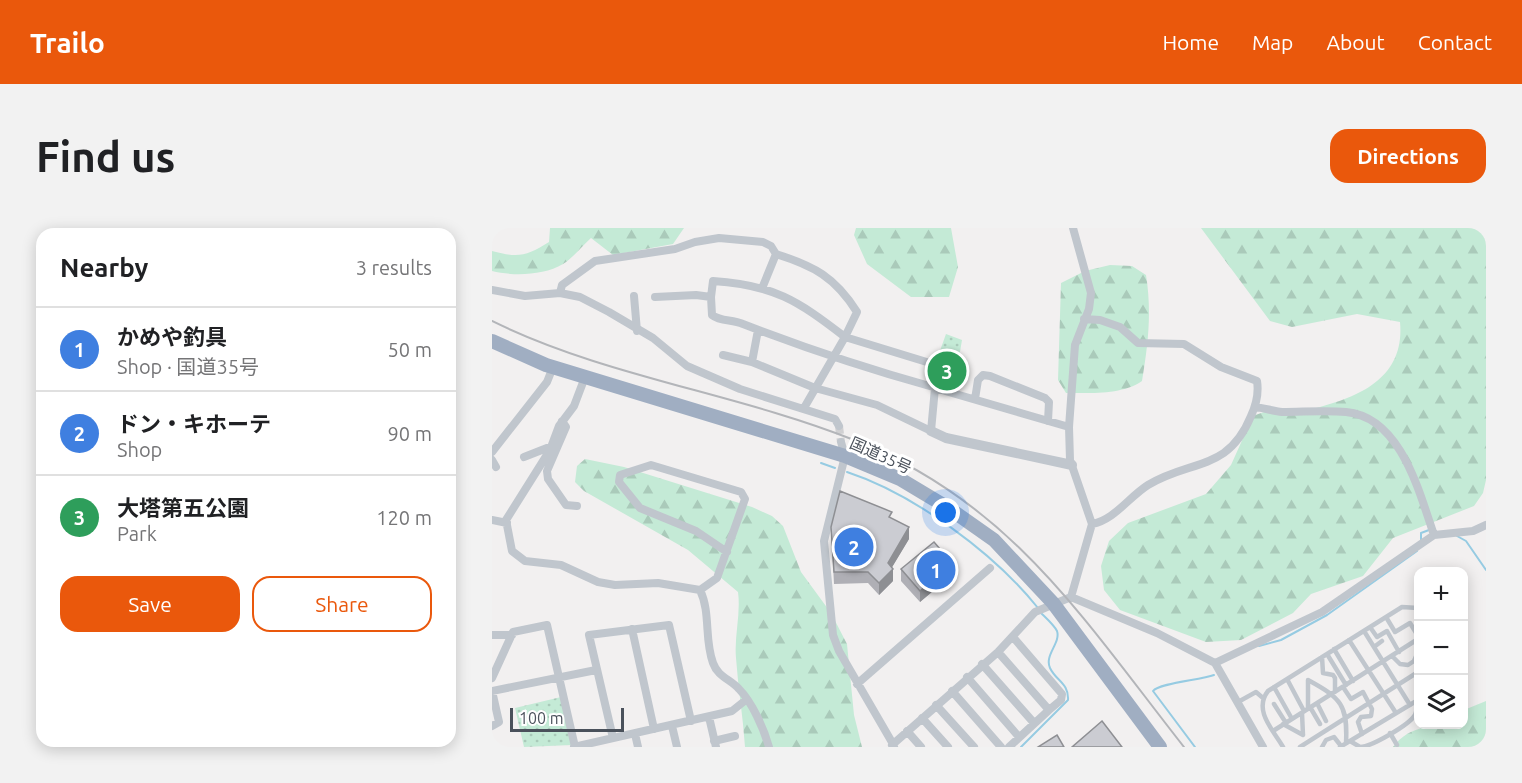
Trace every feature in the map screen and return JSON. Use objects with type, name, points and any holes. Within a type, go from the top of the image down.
[{"type":"highway","name":"国道35号","points":[[492,341],[554,367],[585,377],[843,449],[950,509],[994,540],[1160,747]]},
{"type":"street","points":[[1071,597],[1092,524],[1091,513],[1072,465],[1069,427],[1075,345],[1089,309],[1091,293],[1073,228]]},
{"type":"street","points":[[560,293],[562,285],[595,261],[675,249],[711,239],[763,242],[771,246],[776,254],[830,278],[857,312],[804,408]]},
{"type":"street","points":[[763,286],[776,254]]},
{"type":"street","points":[[931,430],[934,387],[934,368],[930,363],[845,337],[811,311],[763,286],[713,280],[712,315],[717,319],[739,322],[832,358],[934,387],[1069,427]]},
{"type":"street","points":[[492,290],[525,296],[560,293],[580,297],[653,338],[687,366],[740,388],[835,420],[839,426]]},
{"type":"street","points":[[655,297],[696,295],[711,297]]},
{"type":"street","points":[[634,296],[637,331]]},
{"type":"street","points":[[1084,319],[1100,320],[1120,327],[1138,343],[1184,344],[1221,367],[1257,381],[1259,389],[1255,406],[1238,440],[1224,456],[1158,480],[1142,489],[1103,522],[1092,524]]},
{"type":"street","points":[[752,362],[758,330]]},
{"type":"street","points":[[723,356],[752,362],[815,388],[877,405],[946,438],[1072,465]]},
{"type":"street","points":[[492,452],[547,382],[554,367]]},
{"type":"street","points":[[975,399],[978,380],[983,375],[990,376],[1045,398],[1049,402],[1048,421]]},
{"type":"street","points":[[585,377],[574,406],[562,421],[552,446],[506,520],[512,551],[525,561],[561,564],[598,582],[615,585],[658,584],[700,590],[717,578],[727,552],[745,499],[741,492],[651,465],[620,475],[619,482],[640,508],[696,531],[727,552]]},
{"type":"street","points":[[1255,406],[1279,412],[1346,412],[1375,420],[1386,430],[1400,450],[1434,535]]},
{"type":"street","points":[[562,421],[566,427],[547,471],[548,479],[566,505],[577,506]]},
{"type":"street","points":[[524,457],[552,446]]},
{"type":"street","points":[[843,449],[824,541],[833,635],[857,684],[893,745],[1013,637],[1035,612],[1071,597],[1156,633],[1215,663],[1263,747]]},
{"type":"street","points":[[492,520],[507,523]]},
{"type":"street","points":[[1215,663],[1322,612],[1434,535],[1473,531],[1486,525]]},
{"type":"street","points":[[857,684],[990,568]]},
{"type":"street","points":[[700,590],[707,604],[713,664],[720,675],[740,689],[747,699],[769,747]]},
{"type":"street","points":[[492,635],[512,635],[525,628],[548,625],[574,747],[732,711],[747,699]]},
{"type":"street","points":[[613,738],[589,635],[669,625],[691,721]]},
{"type":"street","points":[[632,629],[654,729]]},
{"type":"street","points":[[492,678],[512,635]]},
{"type":"street","points":[[1009,747],[1061,700],[1062,694],[1013,637]]},
{"type":"street","points":[[998,651],[1049,710]]},
{"type":"street","points":[[982,664],[1034,723]]},
{"type":"street","points":[[492,726],[499,722],[492,691],[596,670]]},
{"type":"street","points":[[967,677],[1019,737]]},
{"type":"street","points":[[952,691],[1001,747]]},
{"type":"street","points":[[936,705],[974,747]]},
{"type":"street","points":[[709,717],[715,744],[735,736]]},
{"type":"street","points":[[922,718],[948,747]]},
{"type":"street","points":[[672,726],[677,747]]},
{"type":"street","points":[[907,731],[921,747]]},
{"type":"street","points":[[635,734],[638,747]]},
{"type":"lane","points":[[1283,747],[1262,712],[1263,698],[1274,687],[1402,607],[1414,608]]},
{"type":"lane","points":[[1386,617],[1395,632],[1410,623],[1414,630]]},
{"type":"lane","points":[[1370,627],[1377,637],[1387,631],[1399,651]]},
{"type":"lane","points":[[1364,631],[1410,705]]},
{"type":"lane","points":[[1349,640],[1396,713]]},
{"type":"lane","points":[[1374,647],[1382,641]]},
{"type":"lane","points":[[1273,731],[1414,641]]},
{"type":"lane","points":[[1334,649],[1353,681]]},
{"type":"lane","points":[[1324,656],[1334,666],[1351,699],[1363,692],[1369,703],[1371,716],[1362,717],[1358,722],[1362,734]]},
{"type":"lane","points":[[1324,656],[1323,673],[1335,676],[1334,693],[1347,717],[1344,744]]},
{"type":"lane","points":[[1392,656],[1400,664],[1408,665],[1414,661]]},
{"type":"lane","points":[[1342,663],[1348,659]]},
{"type":"lane","points":[[1329,669],[1334,666]]},
{"type":"lane","points":[[1300,747],[1414,675]]},
{"type":"lane","points":[[1287,679],[1296,697],[1320,724]]},
{"type":"lane","points":[[1274,704],[1284,724],[1303,735],[1308,680],[1334,693]]},
{"type":"lane","points":[[1274,687],[1292,719]]},
{"type":"lane","points":[[1238,702],[1256,692],[1263,698]]},
{"type":"lane","points":[[1283,704],[1296,697]]},
{"type":"lane","points":[[1344,744],[1414,702]]},
{"type":"lane","points":[[1317,703],[1326,721]]},
{"type":"lane","points":[[1272,713],[1278,709]]},
{"type":"lane","points":[[1323,715],[1329,711]]},
{"type":"lane","points":[[1322,747],[1326,740],[1334,737],[1344,744],[1365,747],[1414,716]]},
{"type":"lane","points":[[1311,722],[1317,718]]},
{"type":"lane","points":[[1390,733],[1397,745]]},
{"type":"lane","points":[[1311,740],[1316,747]]},
{"type":"green space","points":[[550,228],[684,228],[673,244],[613,255],[591,238],[570,259],[546,271],[509,274],[492,271],[492,251],[509,255],[528,253],[549,242]]},
{"type":"green space","points":[[856,228],[951,228],[958,267],[949,297],[911,297],[867,264],[854,235]]},
{"type":"green space","points":[[1201,228],[1486,228],[1486,480],[1483,493],[1474,506],[1393,538],[1363,576],[1311,594],[1293,613],[1241,640],[1206,642],[1120,610],[1104,590],[1101,566],[1109,541],[1128,523],[1206,494],[1231,465],[1253,416],[1279,409],[1316,408],[1350,397],[1378,381],[1396,357],[1400,341],[1400,322],[1357,314],[1292,327],[1270,321]]},
{"type":"green space","points":[[1110,265],[1132,266],[1146,275],[1149,302],[1142,381],[1134,386],[1115,391],[1066,393],[1058,380],[1061,283],[1085,271]]},
{"type":"green space","points":[[946,334],[962,340],[954,387],[937,384],[937,359]]},
{"type":"green space","points":[[585,459],[624,467],[752,507],[772,516],[783,526],[801,572],[831,613],[847,644],[854,715],[862,747],[745,747],[736,658],[738,592],[688,550],[584,491],[575,482],[577,466]]},
{"type":"green space","points":[[561,697],[572,745],[524,747],[515,708]]},
{"type":"green space","points":[[1486,701],[1486,747],[1393,747],[1407,734],[1419,729],[1468,729],[1468,708]]},
{"type":"building","points":[[840,491],[892,512],[889,517],[909,527],[888,563],[893,569],[879,583],[868,572],[834,572],[831,527]]},
{"type":"building","points":[[934,542],[952,563],[920,591],[901,569]]},
{"type":"building","points":[[1102,721],[1122,747],[1072,747]]},
{"type":"building","points":[[1057,735],[1064,747],[1038,747]]},
{"type":"waterway","points":[[821,463],[835,468]]},
{"type":"waterway","points":[[847,472],[899,495],[951,528],[999,567],[1038,608]]},
{"type":"waterway","points":[[1421,540],[1421,533],[1429,530]]},
{"type":"waterway","points":[[1457,536],[1466,541],[1486,570]]},
{"type":"waterway","points":[[1259,646],[1281,640],[1327,615],[1417,551]]},
{"type":"waterway","points":[[1021,747],[1068,700],[1064,686],[1050,668],[1049,663],[1057,640],[1057,631],[1041,613]]},
{"type":"waterway","points":[[1195,747],[1153,691],[1163,686],[1214,675]]},
{"type":"tunnel","points":[[839,426],[841,442]]},
{"type":"railway","points":[[492,321],[580,357],[764,409],[854,440],[909,466],[958,496],[1001,531],[1077,610],[1184,747]]},
{"type":"place","name":"大塔第五公園","points":[[947,371]]},
{"type":"place","name":"ドン・キホーテ","points":[[854,547]]},
{"type":"place","name":"かめや釣具","points":[[936,570]]}]
